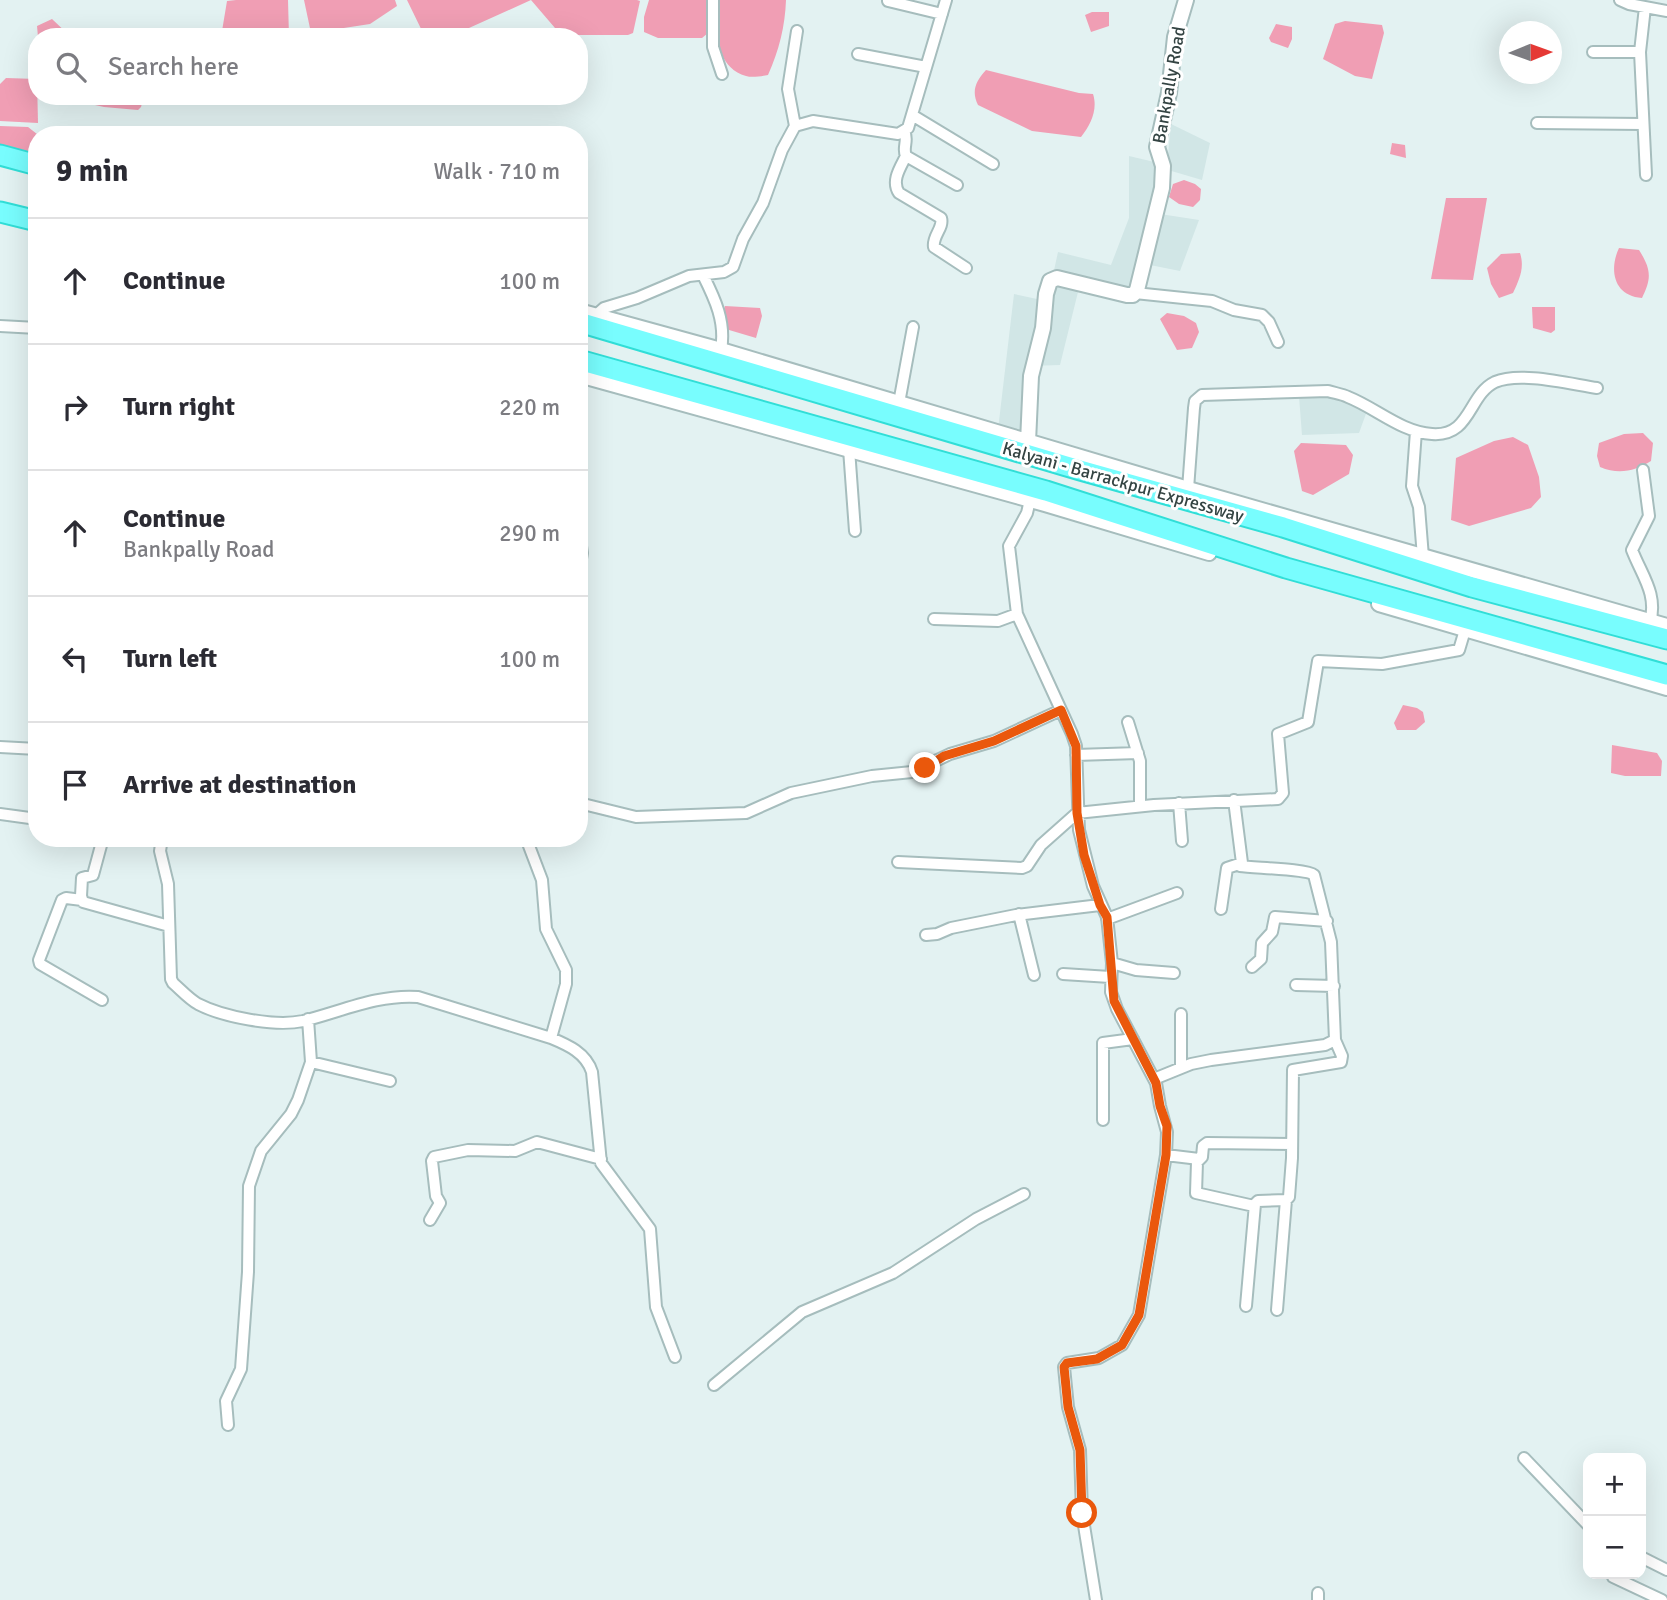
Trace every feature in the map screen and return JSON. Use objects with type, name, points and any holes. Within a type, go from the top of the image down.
[{"type":"highway","points":[[0,155],[28,163]]},
{"type":"highway","points":[[0,212],[28,219]]},
{"type":"highway","name":"Kalyani - Barrackpur Expressway","points":[[588,319],[1067,467],[1283,527],[1472,587],[1667,639]]},
{"type":"highway","name":"Kalyani - Barrackpur Expressway","points":[[588,363],[1046,491],[1286,568],[1667,675]]},
{"type":"street","points":[[713,0],[713,47],[722,74]]},
{"type":"street","points":[[795,126],[813,121],[898,134],[908,128],[946,0]]},
{"type":"street","name":"Bankpally Road","points":[[1135,293],[1162,188],[1163,166],[1157,147],[1169,93],[1175,37],[1186,0]]},
{"type":"street","points":[[1620,0],[1667,11]]},
{"type":"street","points":[[888,1],[942,14]]},
{"type":"street","points":[[1645,7],[1640,52],[1646,174]]},
{"type":"street","points":[[588,318],[604,308],[637,298],[689,276],[724,272],[733,267],[743,239],[763,203],[782,150],[795,126],[788,89],[797,31]]},
{"type":"street","points":[[1593,52],[1640,52]]},
{"type":"street","points":[[858,54],[926,67]]},
{"type":"street","points":[[912,115],[993,164]]},
{"type":"street","points":[[1537,123],[1643,124]]},
{"type":"street","points":[[904,131],[907,139],[904,152],[906,156],[895,180],[896,190],[941,218],[942,224],[933,241],[934,247],[966,268]]},
{"type":"street","points":[[906,156],[957,185]]},
{"type":"street","points":[[703,275],[720,312],[721,350]]},
{"type":"street","points":[[1028,442],[1031,376],[1043,328],[1050,281],[1058,278],[1127,295],[1135,293],[1212,302],[1234,310],[1262,315],[1269,322],[1278,342]]},
{"type":"street","points":[[588,319],[721,350],[1188,489],[1667,626]]},
{"type":"street","points":[[0,326],[28,328]]},
{"type":"street","points":[[899,403],[913,327]]},
{"type":"street","points":[[588,377],[1030,500],[1667,688]]},
{"type":"street","points":[[1188,489],[1195,401],[1202,395],[1328,391],[1348,396],[1416,431],[1432,434],[1447,433],[1455,429],[1488,387],[1508,379],[1549,380],[1597,388]]},
{"type":"street","points":[[1416,431],[1412,485],[1419,507],[1423,557]]},
{"type":"street","points":[[849,449],[856,531]]},
{"type":"street","points":[[1643,470],[1649,516],[1632,550],[1647,580],[1654,603],[1650,623]]},
{"type":"street","points":[[1030,500],[1027,513],[1009,546],[1017,614],[1072,734],[1076,755],[1077,813],[1084,855],[1107,919],[1114,1001],[1154,1079],[1167,1132],[1166,1155],[1139,1315],[1122,1345],[1099,1358],[1067,1363],[1064,1367],[1068,1407],[1080,1450],[1082,1513],[1096,1600]]},
{"type":"street","points":[[934,619],[998,621],[1017,614]]},
{"type":"street","points":[[898,862],[1025,867],[1041,845],[1077,813],[1179,803],[1278,799],[1282,796],[1278,734],[1308,722],[1318,661],[1382,664],[1459,650],[1465,629]]},
{"type":"street","points":[[588,805],[636,817],[746,813],[791,793],[925,768],[950,754],[994,741],[1061,710]]},
{"type":"street","points":[[1128,722],[1141,766],[1140,806]]},
{"type":"street","points":[[0,747],[28,749]]},
{"type":"street","points":[[1076,755],[1138,753]]},
{"type":"street","points":[[1234,800],[1242,863],[1240,866]]},
{"type":"street","points":[[1179,803],[1182,841]]},
{"type":"street","points":[[0,814],[28,818]]},
{"type":"street","points":[[82,900],[82,878],[93,875],[101,847]]},
{"type":"street","points":[[161,847],[168,884],[171,979],[194,1002],[250,1019],[288,1023],[365,1003],[418,997],[551,1038],[575,1049],[591,1067],[601,1159],[610,1176],[650,1228],[655,1302],[675,1357]]},
{"type":"street","points":[[529,847],[542,880],[546,929],[566,970],[566,984],[551,1038]]},
{"type":"street","points":[[1221,909],[1227,868],[1240,866],[1311,872],[1317,880],[1331,942],[1339,1049],[1343,1060],[1339,1063],[1293,1070],[1289,1197],[1286,1200],[1277,1310]]},
{"type":"street","points":[[1107,919],[1177,892]]},
{"type":"street","points":[[102,1000],[40,964],[39,960],[62,900],[82,900],[86,904],[169,926]]},
{"type":"street","points":[[926,935],[1019,914],[1100,905]]},
{"type":"street","points":[[1019,914],[1034,975]]},
{"type":"street","points":[[1252,967],[1261,959],[1262,943],[1272,932],[1275,917],[1327,921]]},
{"type":"street","points":[[1111,963],[1136,970],[1174,973]]},
{"type":"street","points":[[1063,974],[1111,977]]},
{"type":"street","points":[[1296,985],[1334,986]]},
{"type":"street","points":[[1181,1014],[1181,1068]]},
{"type":"street","points":[[228,1425],[226,1401],[241,1369],[248,1272],[249,1186],[261,1151],[294,1110],[311,1062],[308,1019]]},
{"type":"street","points":[[1103,1120],[1103,1043],[1133,1039]]},
{"type":"street","points":[[1154,1079],[1211,1060],[1325,1045],[1339,1049]]},
{"type":"street","points":[[311,1062],[390,1081]]},
{"type":"street","points":[[430,1220],[440,1203],[436,1196],[432,1161],[434,1157],[468,1150],[515,1151],[537,1142],[601,1159]]},
{"type":"street","points":[[1254,1206],[1196,1193],[1194,1187],[1203,1146],[1207,1143],[1292,1144]]},
{"type":"street","points":[[1166,1155],[1199,1159]]},
{"type":"street","points":[[714,1385],[802,1312],[894,1273],[976,1219],[1024,1194]]},
{"type":"street","points":[[1247,1306],[1254,1206],[1258,1201],[1286,1200]]},
{"type":"street","points":[[1524,1458],[1583,1520]]},
{"type":"street","points":[[1646,1560],[1667,1570]]},
{"type":"street","points":[[1617,1579],[1662,1600]]},
{"type":"shaded area","points":[[288,0],[289,28],[222,28],[227,1]]},
{"type":"shaded area","points":[[304,0],[395,0],[397,6],[370,24],[344,28],[310,28]]},
{"type":"shaded area","points":[[407,0],[531,0],[469,28],[421,28]]},
{"type":"shaded area","points":[[531,0],[640,1],[633,33],[628,35],[588,35],[588,28],[555,28]]},
{"type":"shaded area","points":[[649,0],[709,0],[708,33],[702,38],[658,38],[644,32],[644,17]]},
{"type":"shaded area","points":[[718,0],[786,0],[781,38],[768,75],[746,76],[727,63],[719,44]]},
{"type":"shaded area","points":[[1092,12],[1109,12],[1109,26],[1091,32],[1085,15]]},
{"type":"shaded area","points":[[52,19],[62,28],[37,28]]},
{"type":"shaded area","points":[[1345,21],[1382,25],[1384,33],[1372,79],[1355,76],[1323,59],[1335,24]]},
{"type":"shaded area","points":[[1276,24],[1292,27],[1292,39],[1288,48],[1271,42],[1269,38]]},
{"type":"shaded area","points":[[986,70],[1093,94],[1093,117],[1081,137],[1032,131],[978,105],[976,86]]},
{"type":"shaded area","points":[[6,78],[28,79],[28,105],[38,105],[38,123],[0,121],[0,84]]},
{"type":"shaded area","points":[[95,105],[142,105],[138,110]]},
{"type":"shaded area","points":[[1171,124],[1210,143],[1202,180],[1168,170],[1160,214],[1199,220],[1180,271],[1140,263],[1133,293],[1053,275],[1058,252],[1111,265],[1129,218],[1129,156],[1167,165]]},
{"type":"shaded area","points":[[0,126],[28,127],[28,161],[0,162]]},
{"type":"shaded area","points":[[1392,143],[1405,145],[1406,158],[1390,154]]},
{"type":"shaded area","points":[[1184,180],[1201,189],[1200,200],[1193,207],[1179,204],[1169,197],[1173,184]]},
{"type":"shaded area","points":[[1446,198],[1487,198],[1473,280],[1431,279]]},
{"type":"shaded area","points":[[1619,248],[1639,250],[1646,263],[1649,279],[1642,298],[1632,296],[1619,287],[1614,264]]},
{"type":"shaded area","points":[[1520,253],[1522,269],[1513,293],[1499,298],[1491,284],[1487,268],[1501,254]]},
{"type":"shaded area","points":[[1048,279],[1078,292],[1060,365],[1030,366],[1026,445],[997,438],[1014,294],[1037,299]]},
{"type":"shaded area","points":[[725,306],[760,308],[762,316],[756,338],[719,327]]},
{"type":"shaded area","points":[[1532,307],[1555,307],[1555,330],[1551,333],[1533,328]]},
{"type":"shaded area","points":[[1167,313],[1184,316],[1196,323],[1199,332],[1192,348],[1177,350],[1160,319]]},
{"type":"shaded area","points":[[1327,395],[1344,399],[1367,411],[1359,433],[1302,435],[1299,396]]},
{"type":"shaded area","points":[[1643,433],[1653,443],[1651,461],[1627,471],[1600,467],[1597,456],[1599,443],[1624,434]]},
{"type":"shaded area","points":[[1513,437],[1528,445],[1539,477],[1541,497],[1531,508],[1469,526],[1451,520],[1456,458],[1494,441]]},
{"type":"shaded area","points":[[1301,443],[1346,445],[1353,455],[1349,474],[1313,495],[1302,491],[1294,451]]},
{"type":"shaded area","points":[[1403,705],[1423,712],[1425,722],[1416,730],[1397,730],[1394,723]]},
{"type":"shaded area","points":[[1612,745],[1657,753],[1662,761],[1661,776],[1625,776],[1611,773]]},
{"type":"route","points":[[925,768],[944,756],[994,741],[1061,710],[1076,746],[1077,813],[1084,855],[1100,905],[1107,917],[1111,992],[1156,1083],[1166,1121],[1166,1155],[1139,1315],[1122,1345],[1099,1358],[1067,1363],[1064,1367],[1068,1407],[1080,1450],[1082,1513]]}]
